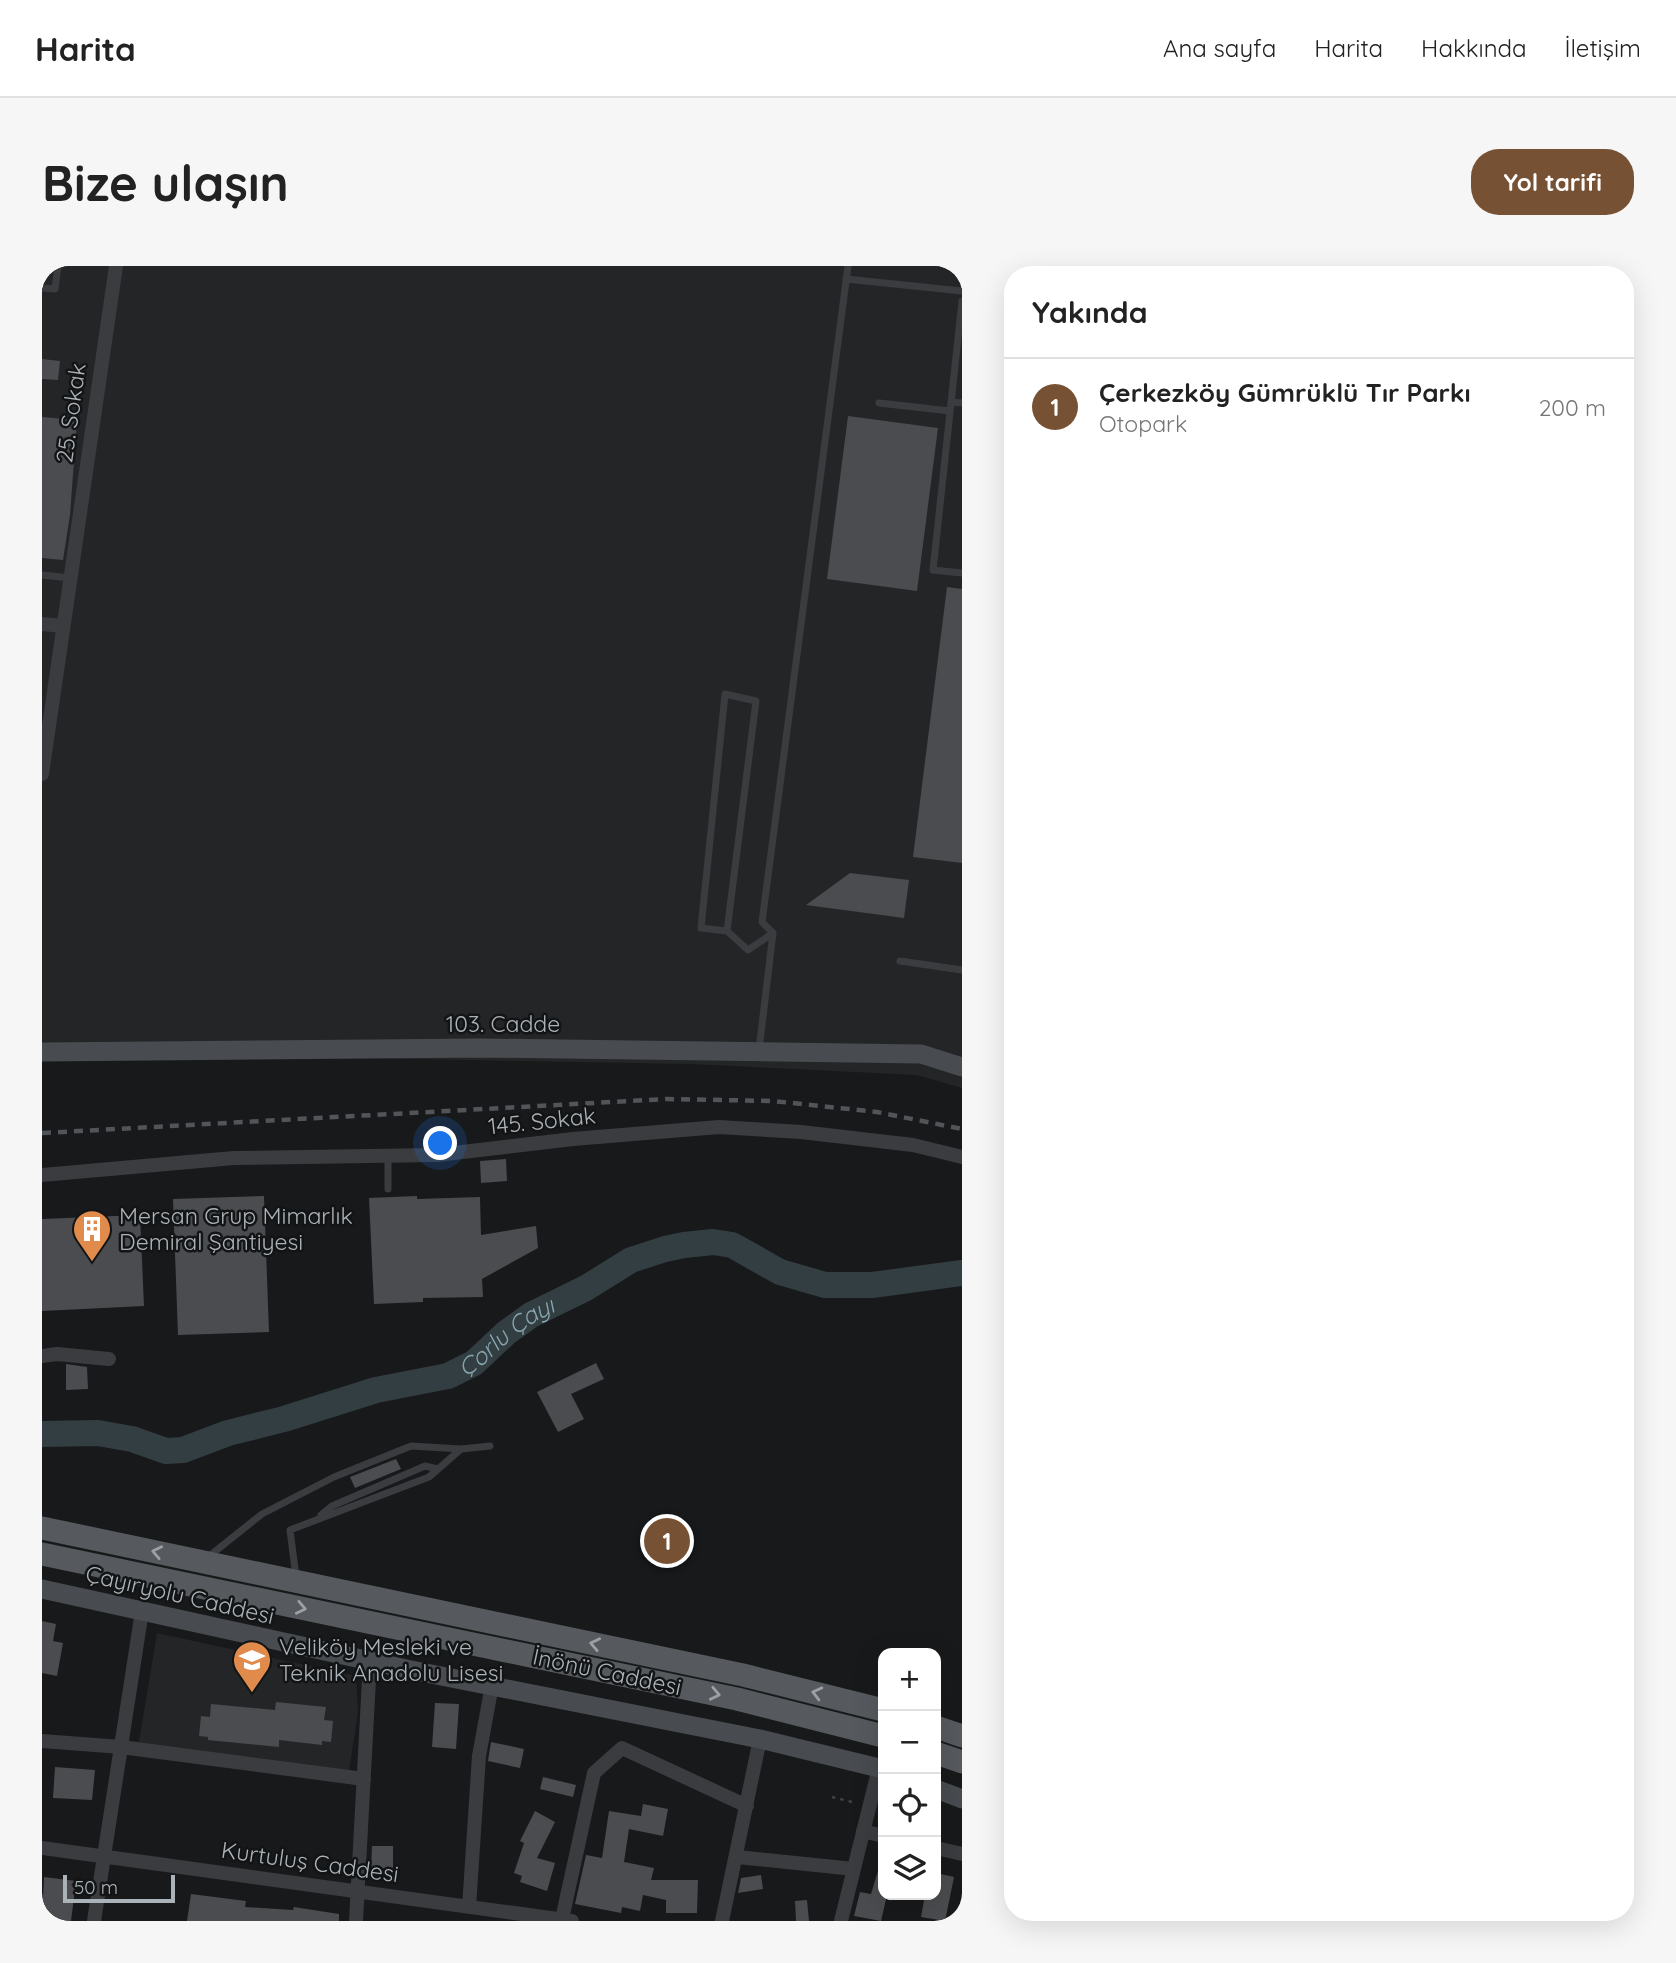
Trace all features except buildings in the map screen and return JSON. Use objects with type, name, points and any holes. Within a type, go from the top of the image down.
[{"type":"main road","points":[[42,1528],[743,1675],[878,1709]]},
{"type":"main road","name":"İnönü Caddesi","points":[[42,1553],[737,1699],[878,1735]]},
{"type":"main road","points":[[941,1729],[962,1736]]},
{"type":"main road","points":[[941,1755],[962,1762]]},
{"type":"street","name":"25. Sokak","points":[[42,774],[116,266]]},
{"type":"street","points":[[42,624],[64,626]]},
{"type":"street","name":"103. Cadde","points":[[42,1052],[481,1048],[921,1054],[962,1067]]},
{"type":"street","name":"145. Sokak","points":[[42,1175],[234,1158],[437,1155],[573,1139],[719,1127],[801,1132],[913,1145],[962,1157]]},
{"type":"street","points":[[42,1356],[57,1354],[109,1359]]},
{"type":"street","name":"Çayıryolu Caddesi","points":[[42,1589],[370,1661],[760,1739],[878,1767]]},
{"type":"street","points":[[94,1921],[142,1611]]},
{"type":"street","points":[[356,1921],[370,1661]]},
{"type":"street","points":[[469,1907],[479,1756],[492,1685]]},
{"type":"street","points":[[722,1921],[760,1739]]},
{"type":"street","points":[[42,1741],[121,1747],[364,1779]]},
{"type":"street","points":[[567,1920],[594,1773],[622,1748],[747,1805]]},
{"type":"street","points":[[841,1921],[879,1774]]},
{"type":"street","points":[[941,1791],[962,1799]]},
{"type":"street","points":[[863,1832],[878,1835]]},
{"type":"street","name":"Kurtuluş Caddesi","points":[[42,1848],[469,1907],[494,1916],[567,1920]]},
{"type":"street","points":[[941,1849],[962,1854]]},
{"type":"street","points":[[737,1857],[854,1869]]},
{"type":"lane","points":[[42,288],[55,289],[58,266]]},
{"type":"lane","points":[[773,933],[762,922],[848,266]]},
{"type":"lane","points":[[846,279],[962,291]]},
{"type":"lane","points":[[962,301],[933,570],[962,573]]},
{"type":"lane","points":[[951,402],[962,403]]},
{"type":"lane","points":[[879,403],[950,411]]},
{"type":"lane","points":[[42,575],[70,578]]},
{"type":"lane","points":[[727,931],[756,702],[725,694],[701,928],[727,931],[748,950],[773,933]]},
{"type":"lane","points":[[759,1052],[773,933]]},
{"type":"lane","points":[[900,961],[962,970]]},
{"type":"lane","points":[[388,1156],[388,1189]]},
{"type":"lane","points":[[202,1562],[262,1514],[334,1477],[411,1446],[461,1449],[490,1446]]},
{"type":"lane","points":[[296,1581],[290,1530],[429,1476],[461,1449]]},
{"type":"path","points":[[832,1797],[869,1806]]},
{"type":"shaded area","points":[[42,266],[962,266],[962,1088],[917,1075],[689,1064],[42,1052]]},
{"type":"shaded area","name":"Veliköy Mesleki ve Teknik Anadolu Lisesi","points":[[157,1633],[356,1676],[358,1713],[349,1771],[138,1747]]},
{"type":"waterway","name":"Çorlu Çayı","points":[[42,1434],[98,1433],[132,1439],[166,1451],[183,1450],[228,1433],[284,1419],[376,1390],[448,1376],[474,1363],[506,1333],[531,1315],[586,1288],[631,1260],[684,1245],[713,1242],[732,1245],[780,1272],[825,1285],[872,1285],[962,1273]]},
{"type":"railway","points":[[42,1133],[667,1099],[773,1101],[877,1112],[962,1129]]},
{"type":"place","name":"Mersan Grup Mimarlık Demiral Şantiyesi","points":[[92,1263]]},
{"type":"place","name":"Çerkezköy Gümrüklü Tır Parkı","points":[[667,1541]]},
{"type":"place","name":"Veliköy Mesleki ve Teknik Anadolu Lisesi","points":[[252,1694]]}]
